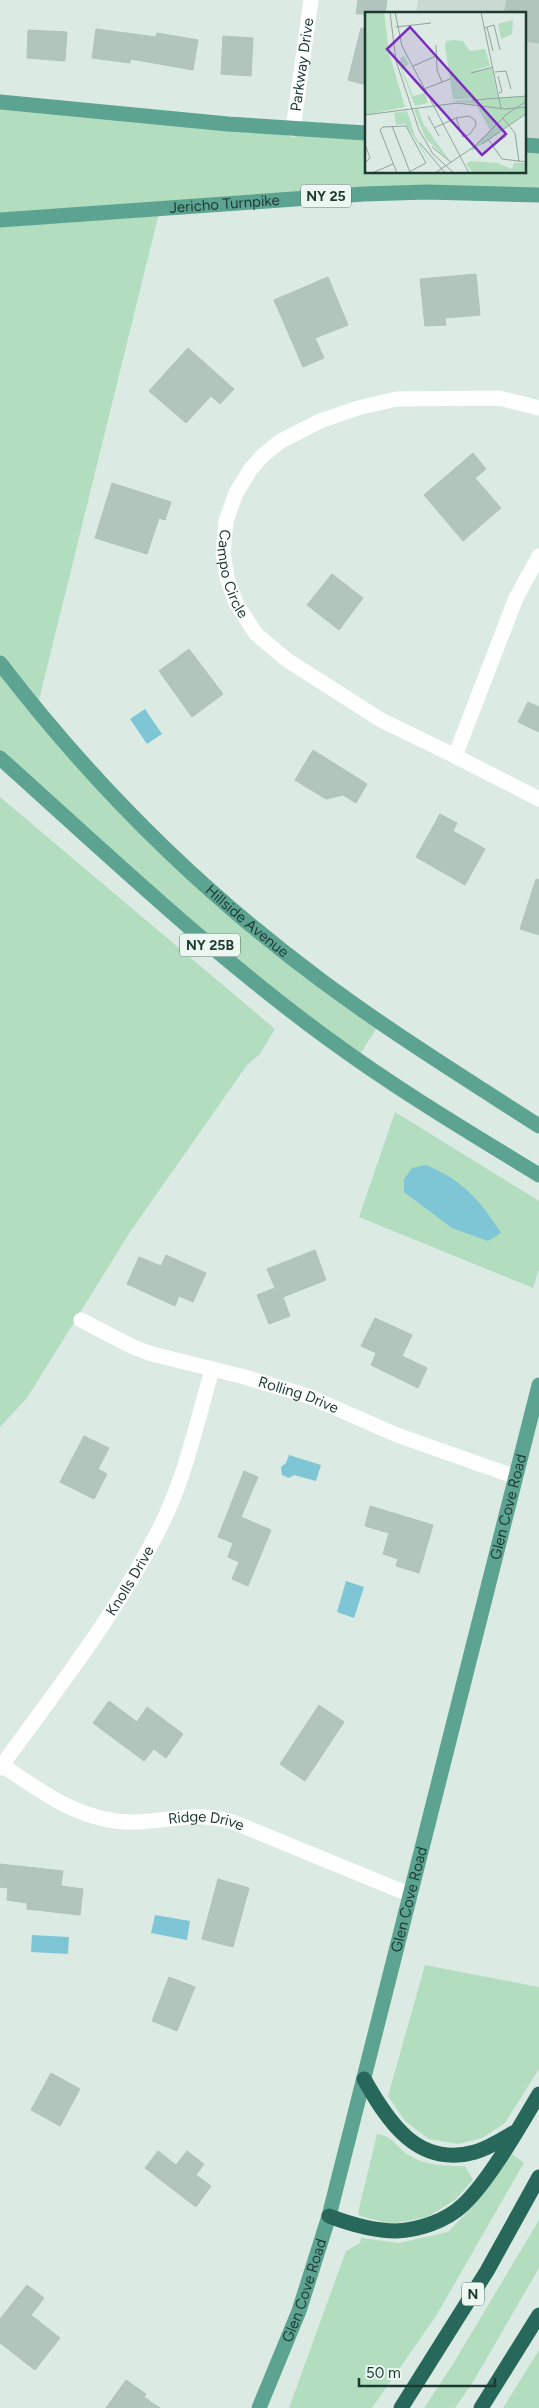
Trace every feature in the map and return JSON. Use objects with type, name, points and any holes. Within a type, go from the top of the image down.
[{"type":"highway","points":[[364,2079],[394,2127],[425,2149],[449,2155],[463,2154],[486,2148],[515,2132]]},
{"type":"highway","points":[[329,2216],[366,2227],[396,2231],[410,2229],[441,2219],[463,2205],[473,2193],[539,2094]]},
{"type":"highway","name":"N","points":[[401,2408],[487,2271],[539,2177]]},
{"type":"highway","points":[[481,2408],[539,2315]]},
{"type":"main road","points":[[0,102],[293,129],[365,133]]},
{"type":"main road","points":[[526,144],[539,146]]},
{"type":"main road","name":"Jericho Turnpike","points":[[0,220],[364,194],[427,192],[539,195]]},
{"type":"main road","name":"Hillside Avenue","points":[[0,662],[57,733],[105,788],[182,865],[210,890],[284,952],[336,992],[539,1126]]},
{"type":"main road","name":"NY 25B","points":[[0,758],[189,927],[296,1015],[384,1077],[539,1175]]},
{"type":"main road","name":"Glen Cove Road","points":[[259,2408],[299,2311],[329,2216],[539,1385]]},
{"type":"street","name":"Parkway Drive","points":[[293,129],[311,0]]},
{"type":"street","name":"Campo Circle","points":[[539,408],[499,398],[396,400],[358,408],[320,421],[281,441],[263,455],[250,470],[236,493],[226,521],[223,553],[227,578],[236,603],[256,634],[288,660],[381,720],[539,799]]},
{"type":"street","points":[[455,756],[516,598],[539,556]]},
{"type":"street","name":"Rolling Drive","points":[[81,1320],[139,1349],[308,1396],[398,1435],[516,1478]]},
{"type":"street","name":"Knolls Drive","points":[[1,1766],[102,1627],[139,1569],[167,1513],[180,1479],[212,1370]]},
{"type":"street","name":"Ridge Drive","points":[[1,1766],[53,1800],[78,1812],[102,1819],[136,1822],[212,1816],[233,1822],[411,1895]]},
{"type":"shaded area","points":[[418,0],[539,0],[539,146],[526,145],[526,12],[416,12]]},
{"type":"green space","points":[[0,102],[365,133],[365,174],[526,174],[526,145],[539,146],[539,195],[492,193],[160,209],[37,708],[182,865],[380,1023],[357,1059],[327,1038],[0,758]]},
{"type":"green space","points":[[0,797],[275,1029],[260,1054],[247,1065],[130,1232],[27,1398],[0,1427]]},
{"type":"green space","points":[[395,1112],[539,1201],[539,1269],[533,1288],[359,1217]]},
{"type":"green space","points":[[425,1965],[539,1987],[539,2069],[505,2123],[482,2138],[458,2144],[429,2139],[405,2121],[388,2096]]},
{"type":"green space","points":[[377,2134],[387,2137],[410,2156],[423,2162],[465,2166],[473,2180],[455,2200],[427,2217],[392,2224],[360,2216],[358,2213]]},
{"type":"green space","points":[[512,2154],[524,2163],[436,2316],[372,2408],[289,2408],[346,2251],[360,2243],[361,2238],[399,2243],[448,2232],[474,2205]]},
{"type":"green space","points":[[539,2220],[539,2268],[473,2382],[455,2408],[424,2408],[453,2364]]},
{"type":"green space","points":[[539,2350],[539,2408],[503,2408]]},
{"type":"water","points":[[145,709],[162,734],[147,744],[130,719]]},
{"type":"water","points":[[426,1165],[450,1177],[469,1192],[478,1201],[501,1233],[488,1241],[452,1228],[404,1192],[404,1179],[412,1168]]},
{"type":"water","points":[[289,1455],[321,1465],[316,1481],[294,1475],[289,1478],[282,1475],[281,1467],[286,1463]]},
{"type":"water","points":[[346,1581],[364,1587],[354,1618],[337,1612]]},
{"type":"water","points":[[155,1915],[190,1921],[187,1940],[151,1933]]},
{"type":"water","points":[[32,1935],[69,1937],[68,1954],[31,1952]]},
{"type":"building","points":[[358,0],[387,0],[385,12],[356,14]]},
{"type":"building","points":[[507,0],[539,0],[539,43],[526,41],[526,12],[504,12]]},
{"type":"building","points":[[361,28],[365,28],[365,85],[348,80]]},
{"type":"building","points":[[96,29],[156,37],[157,33],[198,40],[193,70],[131,59],[130,63],[92,58]]},
{"type":"building","points":[[28,30],[67,32],[65,61],[27,58]]},
{"type":"building","points":[[223,36],[253,38],[251,76],[221,74]]},
{"type":"building","points":[[476,274],[480,315],[445,318],[446,325],[425,326],[420,279]]},
{"type":"building","points":[[328,277],[348,325],[315,338],[324,358],[303,367],[274,300]]},
{"type":"building","points":[[188,348],[234,389],[220,404],[211,396],[186,423],[149,391]]},
{"type":"building","points":[[473,453],[486,469],[475,478],[501,508],[463,541],[424,495]]},
{"type":"building","points":[[112,483],[171,502],[165,520],[159,518],[147,554],[95,538]]},
{"type":"building","points":[[332,574],[363,598],[339,630],[307,605]]},
{"type":"building","points":[[189,649],[223,694],[192,717],[159,671]]},
{"type":"building","points":[[528,702],[539,707],[539,732],[518,722]]},
{"type":"building","points":[[313,750],[367,784],[356,803],[343,795],[326,799],[295,780]]},
{"type":"building","points":[[440,814],[457,823],[453,831],[485,849],[465,885],[416,857]]},
{"type":"building","points":[[536,879],[539,880],[539,935],[520,929]]},
{"type":"building","points":[[315,1250],[326,1280],[283,1297],[290,1316],[269,1324],[257,1295],[275,1288],[267,1269]]},
{"type":"building","points":[[166,1255],[206,1273],[193,1302],[179,1296],[175,1306],[127,1284],[139,1257],[161,1266]]},
{"type":"building","points":[[375,1318],[412,1335],[402,1356],[427,1368],[418,1388],[371,1365],[376,1353],[361,1346]]},
{"type":"building","points":[[84,1436],[109,1448],[98,1469],[107,1474],[94,1499],[60,1482]]},
{"type":"building","points":[[244,1471],[258,1477],[241,1517],[271,1530],[248,1586],[232,1579],[239,1562],[228,1557],[233,1543],[218,1537]]},
{"type":"building","points":[[370,1506],[433,1525],[419,1573],[396,1566],[398,1559],[383,1554],[389,1533],[365,1526]]},
{"type":"building","points":[[109,1701],[137,1722],[147,1707],[183,1734],[166,1758],[154,1749],[144,1761],[93,1723]]},
{"type":"building","points":[[319,1705],[344,1722],[305,1781],[280,1764]]},
{"type":"building","points":[[0,1864],[63,1871],[61,1886],[83,1889],[80,1915],[27,1909],[27,1903],[7,1900],[8,1888],[0,1887]]},
{"type":"building","points":[[218,1879],[249,1888],[233,1947],[202,1939]]},
{"type":"building","points":[[169,1977],[195,1987],[177,2031],[152,2021]]},
{"type":"building","points":[[51,2073],[80,2089],[60,2126],[31,2110]]},
{"type":"building","points":[[158,2151],[176,2165],[187,2151],[204,2164],[196,2175],[211,2186],[196,2207],[145,2168]]},
{"type":"building","points":[[27,2285],[44,2298],[31,2315],[60,2338],[35,2370],[0,2343],[0,2319]]},
{"type":"building","points":[[126,2380],[146,2394],[144,2397],[160,2408],[106,2408]]}]
